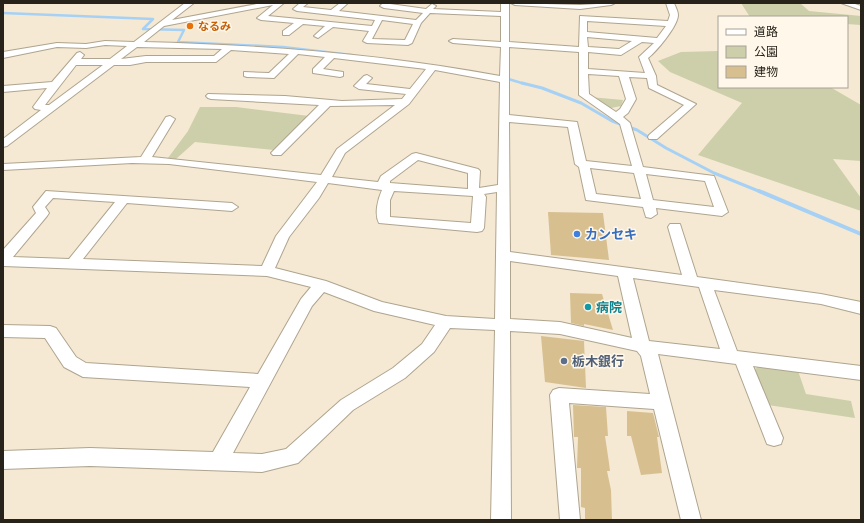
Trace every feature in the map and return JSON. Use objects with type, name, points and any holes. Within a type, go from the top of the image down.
[{"type":"street","points":[[3,144],[190,3]]},
{"type":"street","points":[[233,3],[255,7]]},
{"type":"street","points":[[161,25],[273,3]]},
{"type":"street","points":[[280,3],[261,18],[374,28]]},
{"type":"street","points":[[304,3],[297,9],[418,22]]},
{"type":"street","points":[[332,13],[344,3]]},
{"type":"street","points":[[386,3],[384,6],[428,11],[505,9],[503,188],[504,324],[500,520]]},
{"type":"street","points":[[380,18],[367,41],[408,43],[418,22],[436,3]]},
{"type":"street","points":[[515,3],[580,8],[593,4],[611,3]]},
{"type":"street","points":[[653,137],[691,104],[652,86],[651,76],[643,57],[653,50],[671,24],[674,15],[670,3]]},
{"type":"street","points":[[846,3],[861,8]]},
{"type":"street","points":[[221,5],[217,8],[236,11]]},
{"type":"street","points":[[650,209],[640,170],[624,122],[584,95],[583,18],[671,24]]},
{"type":"street","points":[[286,33],[300,22]]},
{"type":"street","points":[[318,36],[331,25]]},
{"type":"street","points":[[583,34],[659,41]]},
{"type":"street","points":[[453,42],[504,43],[621,52],[640,40]]},
{"type":"street","points":[[3,54],[57,45],[86,46],[105,43],[229,47],[296,52],[432,68],[504,80]]},
{"type":"street","points":[[51,108],[38,107],[55,84],[76,62],[86,46]]},
{"type":"street","points":[[76,62],[130,62],[146,59],[216,59],[229,47]]},
{"type":"street","points":[[247,74],[271,76],[296,52]]},
{"type":"street","points":[[332,56],[316,71],[340,74]]},
{"type":"street","points":[[267,271],[283,236],[325,180],[340,152],[406,102],[432,68]]},
{"type":"street","points":[[584,71],[651,76]]},
{"type":"street","points":[[617,116],[624,111],[631,99],[623,74]]},
{"type":"street","points":[[367,78],[359,86],[413,92]]},
{"type":"street","points":[[3,89],[55,84]]},
{"type":"street","points":[[212,96],[327,103],[406,102]]},
{"type":"street","points":[[276,153],[327,103]]},
{"type":"street","points":[[504,118],[573,124],[580,164],[710,178],[722,212],[650,209],[590,197],[584,165]]},
{"type":"street","points":[[146,160],[170,119]]},
{"type":"street","points":[[3,134],[18,133]]},
{"type":"street","points":[[416,156],[474,171],[473,188],[480,197],[477,228],[384,220],[386,186],[385,179],[416,156]]},
{"type":"street","points":[[3,167],[146,160],[169,161],[386,186],[478,193],[503,188]]},
{"type":"street","points":[[3,260],[43,213],[39,207],[50,194],[232,207]]},
{"type":"street","points":[[73,263],[124,199]]},
{"type":"street","points":[[675,227],[697,281],[736,357],[774,438]]},
{"type":"street","points":[[504,256],[822,299],[861,308]]},
{"type":"street","points":[[3,260],[267,271],[281,273],[321,285],[379,307],[446,322],[560,328],[642,346],[861,373]]},
{"type":"street","points":[[624,272],[642,346],[649,353],[691,520]]},
{"type":"street","points":[[218,462],[261,381],[306,303],[321,285]]},
{"type":"street","points":[[3,460],[90,457],[262,463],[291,457],[347,405],[399,373],[428,348],[446,322]]},
{"type":"street","points":[[3,331],[50,332],[70,362],[83,370],[261,381]]},
{"type":"street","points":[[570,520],[560,395],[662,402]]},
{"type":"green space","points":[[741,3],[800,3],[809,11],[861,16],[861,25],[848,24],[848,16],[749,16]]},
{"type":"green space","points":[[718,51],[718,88],[832,88],[861,105],[861,161],[833,159],[861,198],[861,211],[698,155],[742,103],[670,72],[658,61],[681,52]]},
{"type":"green space","points":[[590,97],[623,100],[621,106],[611,108]]},
{"type":"green space","points":[[200,107],[236,107],[309,116],[274,150],[195,142],[176,159],[168,158],[188,131]]},
{"type":"green space","points":[[762,363],[797,368],[806,394],[851,401],[855,418],[768,405],[753,371]]},
{"type":"building","name":"カンセキ","points":[[548,212],[603,213],[609,260],[551,255]]},
{"type":"building","name":"病院","points":[[570,293],[602,294],[613,330],[571,323]]},
{"type":"building","name":"栃木銀行","points":[[541,336],[584,341],[586,388],[545,382]]},
{"type":"building","points":[[573,405],[606,407],[608,436],[605,436],[610,471],[607,471],[611,490],[612,520],[585,520],[585,508],[581,507],[581,468],[577,468],[578,437],[574,437]]},
{"type":"building","points":[[627,411],[653,413],[659,437],[657,437],[662,473],[641,475],[631,436],[627,436]]},
{"type":"waterway","points":[[3,13],[153,19],[143,29],[184,30],[178,42],[283,47],[352,55]]},
{"type":"waterway","points":[[505,78],[525,84]]},
{"type":"waterway","points":[[522,83],[542,88],[581,103],[612,121],[637,130],[666,148],[714,173],[761,192]]},
{"type":"waterway","points":[[759,191],[861,234]]},
{"type":"place","name":"なるみ","points":[[190,26]]},
{"type":"place","name":"カンセキ","points":[[577,234]]},
{"type":"place","name":"病院","points":[[588,307]]},
{"type":"place","name":"栃木銀行","points":[[564,361]]}]
